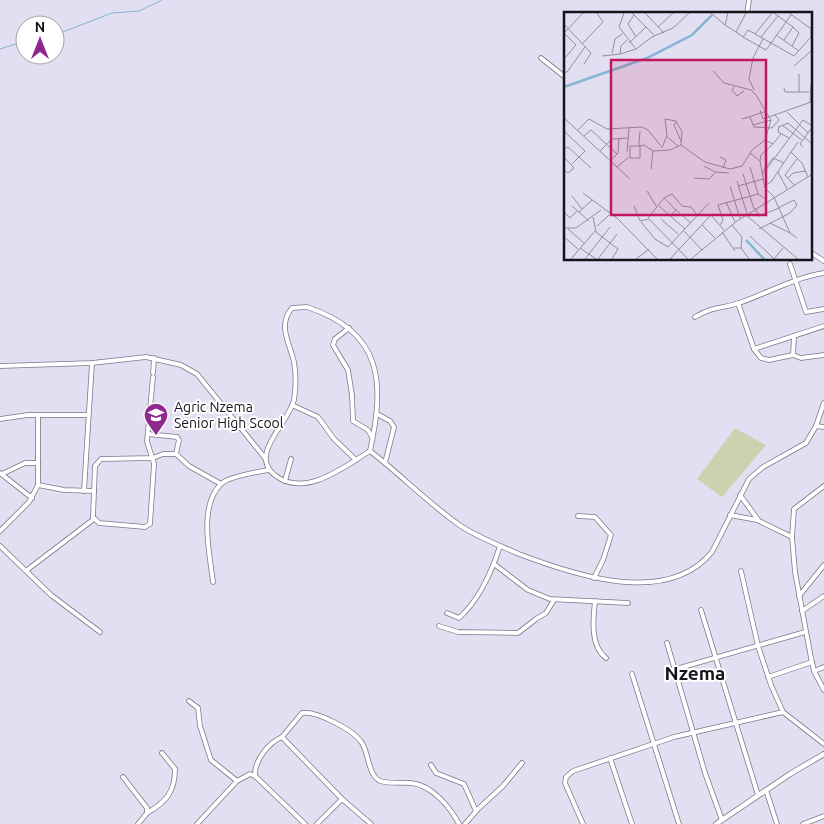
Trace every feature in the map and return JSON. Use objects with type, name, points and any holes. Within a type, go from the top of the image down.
[{"type":"street","points":[[541,58],[564,76]]},
{"type":"street","points":[[812,253],[824,261]]},
{"type":"street","points":[[790,264],[806,312],[824,309]]},
{"type":"street","points":[[695,317],[713,307],[738,304],[795,279],[824,274]]},
{"type":"street","points":[[738,304],[758,356],[764,359],[793,355],[801,358],[824,355]]},
{"type":"street","points":[[0,366],[92,363],[154,358],[181,364],[198,374],[265,458],[269,470],[285,481],[313,482],[331,475],[370,451],[377,414],[378,386],[372,359],[364,345],[349,328],[321,312],[307,307],[292,308],[288,313],[285,338],[294,361],[295,384],[292,405],[265,458]]},
{"type":"street","points":[[754,349],[824,326]]},
{"type":"street","points":[[349,328],[336,339],[333,345],[348,370],[352,395],[353,421],[368,430],[373,438]]},
{"type":"street","points":[[793,355],[794,336]]},
{"type":"street","points":[[154,358],[148,434],[149,451],[153,458],[154,488],[150,524],[145,527],[99,523],[94,519],[92,510],[98,461],[153,458],[176,454]]},
{"type":"street","points":[[84,491],[87,415],[92,363]]},
{"type":"street","points":[[370,451],[459,525],[500,546],[566,571],[594,578],[632,583],[673,576],[697,567],[712,552],[740,495],[754,474],[801,447],[810,438],[824,403]]},
{"type":"street","points":[[292,405],[318,417],[334,439],[356,460]]},
{"type":"street","points":[[377,414],[394,424],[385,463]]},
{"type":"street","points":[[0,419],[87,415]]},
{"type":"street","points":[[0,530],[32,498],[38,485],[38,416]]},
{"type":"street","points":[[816,426],[824,427]]},
{"type":"street","points":[[148,434],[177,437],[179,440],[176,454]]},
{"type":"street","points":[[176,454],[189,466],[221,484],[269,470]]},
{"type":"street","points":[[285,481],[291,459]]},
{"type":"street","points":[[32,498],[1,473],[25,463],[38,463]]},
{"type":"street","points":[[213,582],[207,514],[221,484]]},
{"type":"street","points":[[38,485],[94,491]]},
{"type":"street","points":[[824,486],[794,509],[792,537],[802,611],[812,662],[814,671],[824,690]]},
{"type":"street","points":[[740,495],[759,521]]},
{"type":"street","points":[[730,515],[759,521],[792,537]]},
{"type":"street","points":[[578,516],[595,517],[611,535],[603,560],[594,578]]},
{"type":"street","points":[[27,570],[94,519]]},
{"type":"street","points":[[0,546],[51,595],[100,632]]},
{"type":"street","points":[[448,613],[459,618],[464,613],[494,564],[500,546]]},
{"type":"street","points":[[494,564],[528,590],[554,600],[628,603]]},
{"type":"street","points":[[800,596],[824,565]]},
{"type":"street","points":[[741,571],[758,646],[782,712],[824,744]]},
{"type":"street","points":[[802,611],[824,596]]},
{"type":"street","points":[[439,626],[458,632],[518,633],[549,611],[554,600]]},
{"type":"street","points":[[595,601],[592,622],[594,634],[600,653],[606,658]]},
{"type":"street","points":[[701,610],[758,795]]},
{"type":"street","points":[[676,669],[806,632]]},
{"type":"street","points":[[667,643],[695,732],[705,773],[722,820]]},
{"type":"street","points":[[768,677],[812,662]]},
{"type":"street","points":[[814,671],[824,667]]},
{"type":"street","points":[[632,674],[679,824]]},
{"type":"street","points":[[189,701],[198,708],[200,726],[211,760],[237,781]]},
{"type":"street","points":[[583,824],[567,790],[566,776],[572,771],[653,743],[782,712]]},
{"type":"street","points":[[254,776],[254,769],[259,758],[282,737],[302,713],[323,716],[359,738],[367,753],[375,776],[381,781],[423,785],[443,802],[459,824]]},
{"type":"street","points":[[282,737],[342,799],[371,824]]},
{"type":"street","points":[[138,824],[147,813],[160,805],[172,791],[175,769],[162,753]]},
{"type":"street","points":[[716,824],[824,754]]},
{"type":"street","points":[[610,758],[632,824]]},
{"type":"street","points":[[465,824],[497,792],[522,763]]},
{"type":"street","points":[[431,765],[436,773],[464,784],[476,811]]},
{"type":"street","points":[[197,824],[237,781],[245,776],[254,776],[305,824]]},
{"type":"street","points":[[123,777],[145,804],[147,813]]},
{"type":"street","points":[[766,790],[778,824]]},
{"type":"street","points":[[317,824],[342,799]]},
{"type":"street","points":[[803,824],[824,816]]},
{"type":"green space","points":[[735,428],[766,445],[722,497],[697,479]]},
{"type":"waterway","points":[[65,31],[112,13],[139,11],[162,0]]},
{"type":"waterway","points":[[0,49],[15,44]]},
{"type":"place","name":"Agric Nzema Senior High Scool","points":[[156,436]]},
{"type":"district","name":"Nzema","points":[[695,673]]}]
